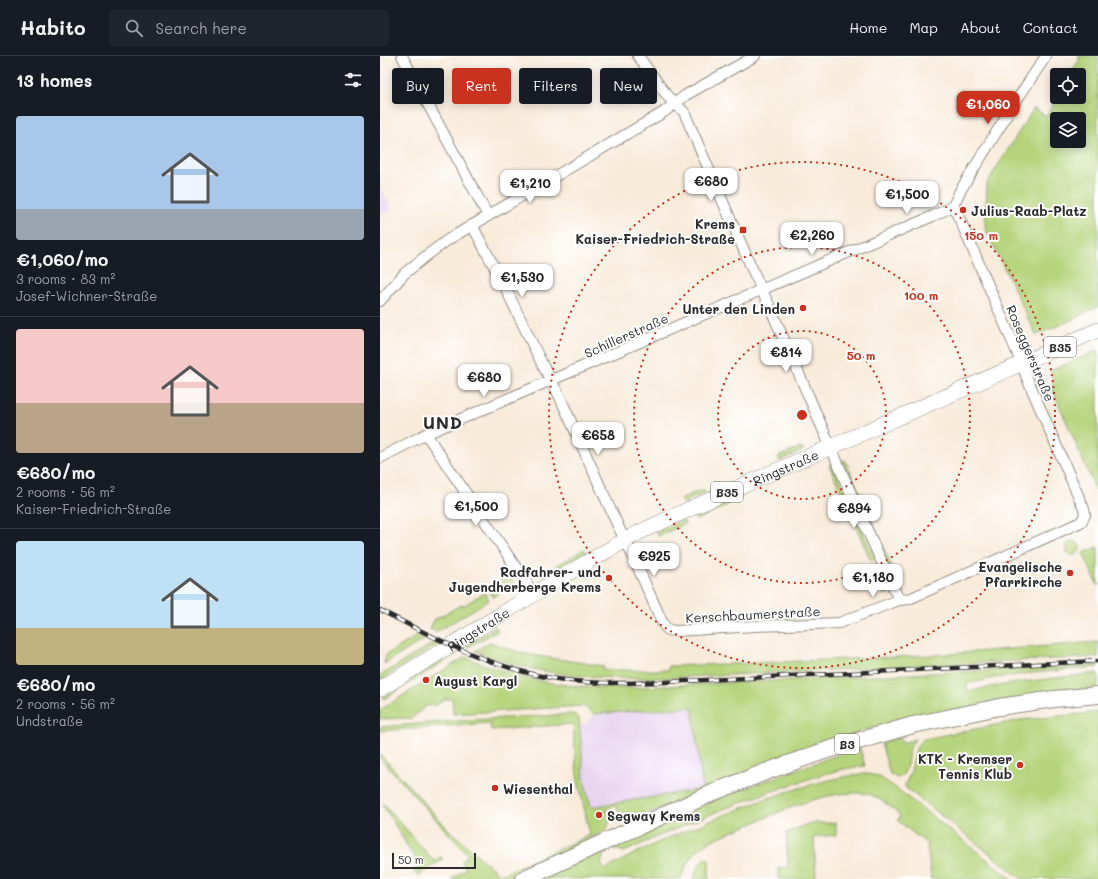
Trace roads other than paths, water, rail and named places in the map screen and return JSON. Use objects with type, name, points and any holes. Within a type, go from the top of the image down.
[{"type":"highway","name":"B3","points":[[523,879],[719,790],[768,770],[824,751],[913,726],[999,708],[1098,695]]},
{"type":"main road","name":"Ringstraße","points":[[380,689],[568,573],[640,532],[1098,330]]},
{"type":"street","points":[[402,56],[488,216]]},
{"type":"street","points":[[638,56],[668,97],[684,112],[854,503],[899,600]]},
{"type":"street","points":[[380,301],[405,273],[426,256],[472,225],[664,112],[686,95],[755,56]]},
{"type":"street","points":[[953,206],[960,191],[1012,107],[1046,56]]},
{"type":"street","name":"Schillerstraße","points":[[380,458],[426,434],[762,290],[953,206]]},
{"type":"street","name":"Roseggerstraße","points":[[953,206],[1084,509]]},
{"type":"street","points":[[472,225],[505,287],[542,366],[559,396],[625,540]]},
{"type":"street","points":[[426,434],[534,594]]},
{"type":"street","name":"Kerschbaumerstraße","points":[[625,540],[663,624],[668,630],[676,631],[839,623],[899,600],[908,599],[1081,522],[1085,515],[1084,509]]},
{"type":"railway","points":[[380,610],[461,650],[503,666],[546,677],[575,681],[620,683],[665,682],[1098,661]]},
{"type":"place","name":"Julius-Raab-Platz","points":[[963,210]]},
{"type":"place","name":"Krems Kaiser-Friedrich-Straße","points":[[743,230]]},
{"type":"place","name":"Unter den Linden","points":[[803,308]]},
{"type":"place","name":"Evangelische Pfarrkirche","points":[[1070,573]]},
{"type":"place","name":"Radfahrer- und Jugendherberge Krems","points":[[609,578]]},
{"type":"place","name":"August Kargl","points":[[426,680]]},
{"type":"place","name":"KTK - Kremser Tennis Klub","points":[[1020,765]]},
{"type":"place","name":"Wiesenthal","points":[[495,788]]},
{"type":"place","name":"Segway Krems","points":[[599,815]]},
{"type":"district","name":"UND","points":[[443,422]]}]
